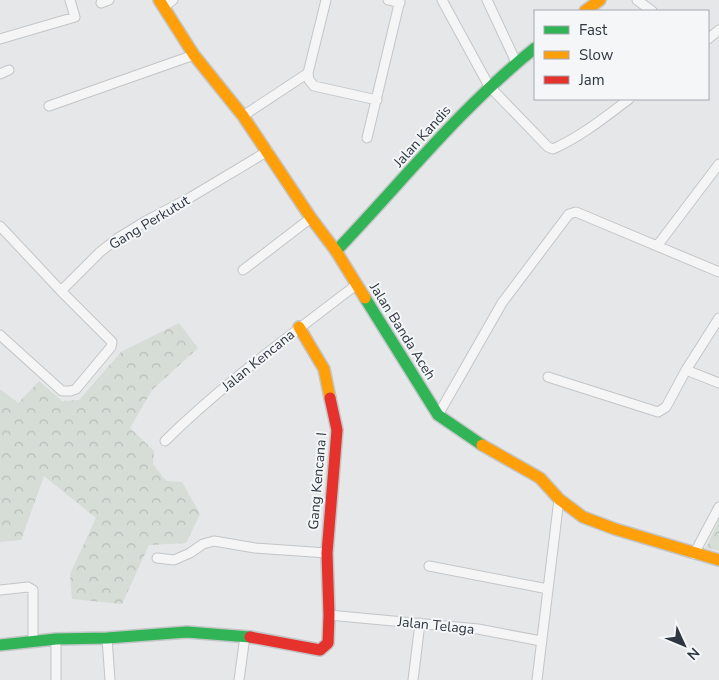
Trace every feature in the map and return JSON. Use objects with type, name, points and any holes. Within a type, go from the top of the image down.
[{"type":"street","points":[[0,39],[75,17],[70,0]]},
{"type":"street","points":[[326,0],[308,73],[309,80],[314,86],[377,100]]},
{"type":"street","points":[[367,138],[400,2],[388,0]]},
{"type":"street","points":[[442,0],[489,86],[548,147],[554,148],[588,130],[628,100]]},
{"type":"street","points":[[487,0],[516,62]]},
{"type":"street","points":[[586,10],[600,0]]},
{"type":"street","points":[[637,0],[651,10]]},
{"type":"street","name":"Jalan Banda Aceh","points":[[165,2],[194,55],[243,116],[311,218],[336,251],[438,415],[473,440],[540,478],[559,499],[583,517],[694,554],[719,560]]},
{"type":"street","points":[[709,38],[719,30]]},
{"type":"street","name":"Jalan Kandis","points":[[336,251],[368,219],[477,97],[516,62],[534,49]]},
{"type":"street","points":[[49,106],[194,55]]},
{"type":"street","points":[[243,116],[308,73]]},
{"type":"street","name":"Gang Perkutut","points":[[61,292],[100,252],[118,238],[192,197],[268,151]]},
{"type":"street","points":[[657,246],[719,164]]},
{"type":"street","points":[[438,415],[502,303],[569,214],[576,212],[719,272]]},
{"type":"street","points":[[243,270],[311,218]]},
{"type":"street","points":[[0,226],[61,292],[112,342],[111,347],[76,389],[62,391],[0,335]]},
{"type":"street","name":"Jalan Kencana","points":[[165,441],[218,392],[299,327],[356,285]]},
{"type":"street","points":[[548,377],[658,412],[666,407],[686,370],[719,318]]},
{"type":"street","name":"Gang Kencana I","points":[[245,636],[320,650],[328,643],[329,615],[326,552],[337,430],[324,369],[299,327]]},
{"type":"street","points":[[686,370],[719,383]]},
{"type":"street","points":[[537,680],[559,499]]},
{"type":"street","points":[[694,554],[719,507]]},
{"type":"street","points":[[157,558],[174,560],[190,553],[203,544],[214,541],[255,548],[326,552]]},
{"type":"street","points":[[429,566],[548,589]]},
{"type":"street","points":[[0,590],[28,587],[33,590],[33,642]]},
{"type":"street","name":"Jalan Telaga","points":[[329,615],[478,629],[542,641]]},
{"type":"street","points":[[413,680],[420,623]]},
{"type":"street","points":[[0,645],[56,639],[107,638],[187,632],[245,636],[239,680]]},
{"type":"street","points":[[107,638],[110,680]]},
{"type":"street","points":[[56,639],[56,680]]},
{"type":"green space","points":[[179,323],[198,348],[152,390],[130,428],[154,451],[153,464],[166,481],[182,482],[200,514],[186,543],[149,545],[122,604],[72,599],[70,574],[96,518],[44,476],[21,540],[0,542],[0,389],[18,403],[39,381],[62,401],[79,400],[121,352]]},
{"type":"green space","points":[[719,520],[719,551],[706,548]]},
{"type":"traffic: fast","points":[[336,251],[456,120],[534,49]]},
{"type":"traffic: fast","points":[[365,298],[438,415],[482,445]]},
{"type":"traffic: fast","points":[[0,645],[56,639],[107,638],[187,632],[250,637]]},
{"type":"traffic: slow","points":[[159,0],[194,55],[243,116],[311,218],[336,251],[365,298]]},
{"type":"traffic: slow","points":[[586,10],[600,0]]},
{"type":"traffic: slow","points":[[299,327],[324,369],[330,398]]},
{"type":"traffic: slow","points":[[482,445],[540,478],[559,499],[583,517],[615,529],[719,560]]},
{"type":"traffic: jam","points":[[250,637],[320,650],[328,643],[327,553],[337,430],[330,398]]}]
